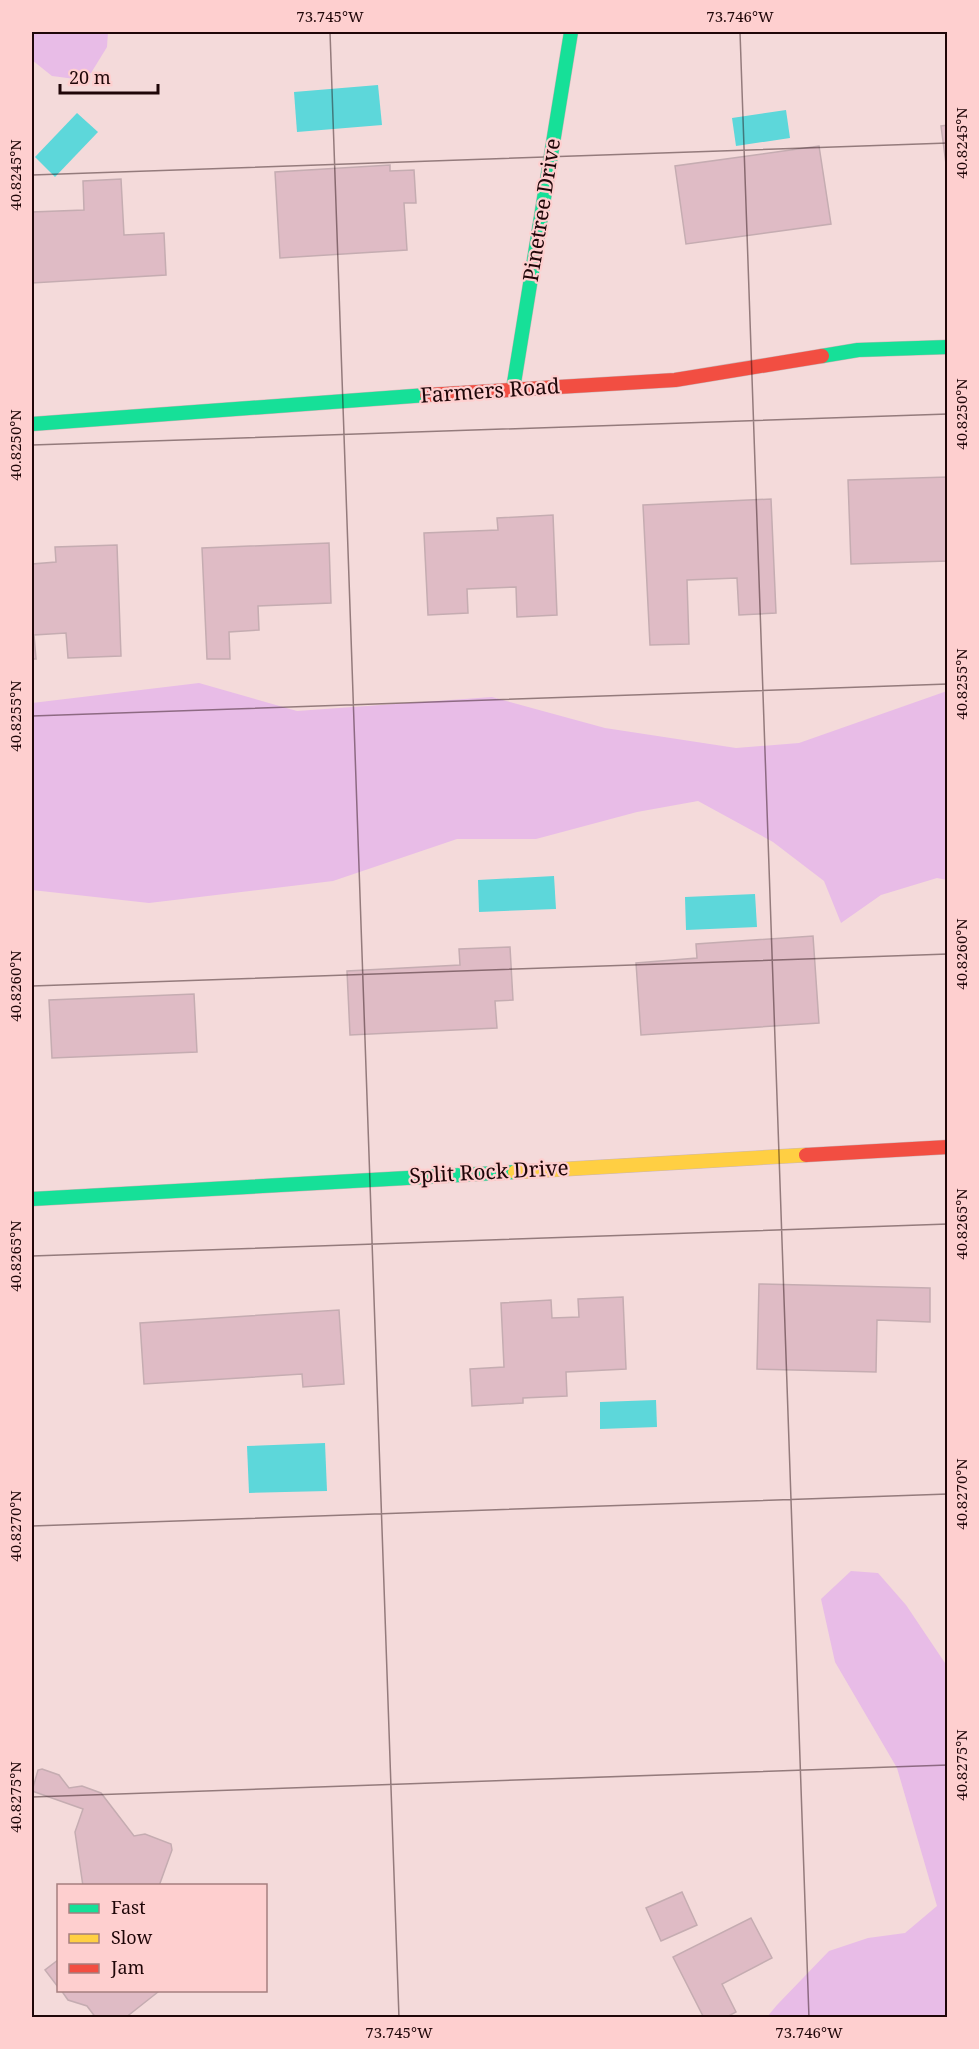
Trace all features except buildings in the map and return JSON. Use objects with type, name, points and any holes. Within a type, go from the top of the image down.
[{"type":"street","name":"Pinetree Drive","points":[[513,389],[571,32]]},
{"type":"street","name":"Farmers Road","points":[[32,424],[513,389],[675,380],[858,350],[948,348]]},
{"type":"street","name":"Split Rock Drive","points":[[32,1199],[948,1147]]},
{"type":"shaded area","points":[[32,32],[108,32],[107,47],[91,73],[75,79],[52,76],[32,60]]},
{"type":"shaded area","points":[[199,683],[297,711],[492,697],[605,728],[736,748],[799,743],[947,691],[947,880],[937,878],[881,895],[841,923],[824,881],[773,842],[698,801],[637,812],[536,839],[457,839],[333,881],[149,903],[32,890],[32,703]]},
{"type":"shaded area","points":[[851,1571],[878,1573],[906,1605],[947,1666],[947,2017],[767,2017],[829,1951],[868,1938],[905,1933],[937,1906],[897,1768],[835,1662],[821,1599]]},
{"type":"water","points":[[378,85],[382,125],[297,132],[294,92]]},
{"type":"water","points":[[786,110],[790,138],[736,146],[732,118]]},
{"type":"water","points":[[77,113],[98,132],[55,177],[35,157]]},
{"type":"water","points":[[554,876],[556,909],[479,912],[478,880]]},
{"type":"water","points":[[755,894],[757,927],[686,930],[685,897]]},
{"type":"water","points":[[656,1400],[657,1427],[600,1429],[600,1402]]},
{"type":"water","points":[[325,1443],[327,1491],[249,1493],[247,1446]]},
{"type":"traffic: fast","points":[[513,389],[571,32]]},
{"type":"traffic: fast","points":[[822,356],[858,350],[948,347]]},
{"type":"traffic: fast","points":[[32,424],[427,395]]},
{"type":"traffic: fast","points":[[32,1199],[515,1172]]},
{"type":"traffic: slow","points":[[515,1172],[806,1155]]},
{"type":"traffic: jam","points":[[427,395],[675,380],[822,356]]},
{"type":"traffic: jam","points":[[806,1155],[948,1147]]}]
